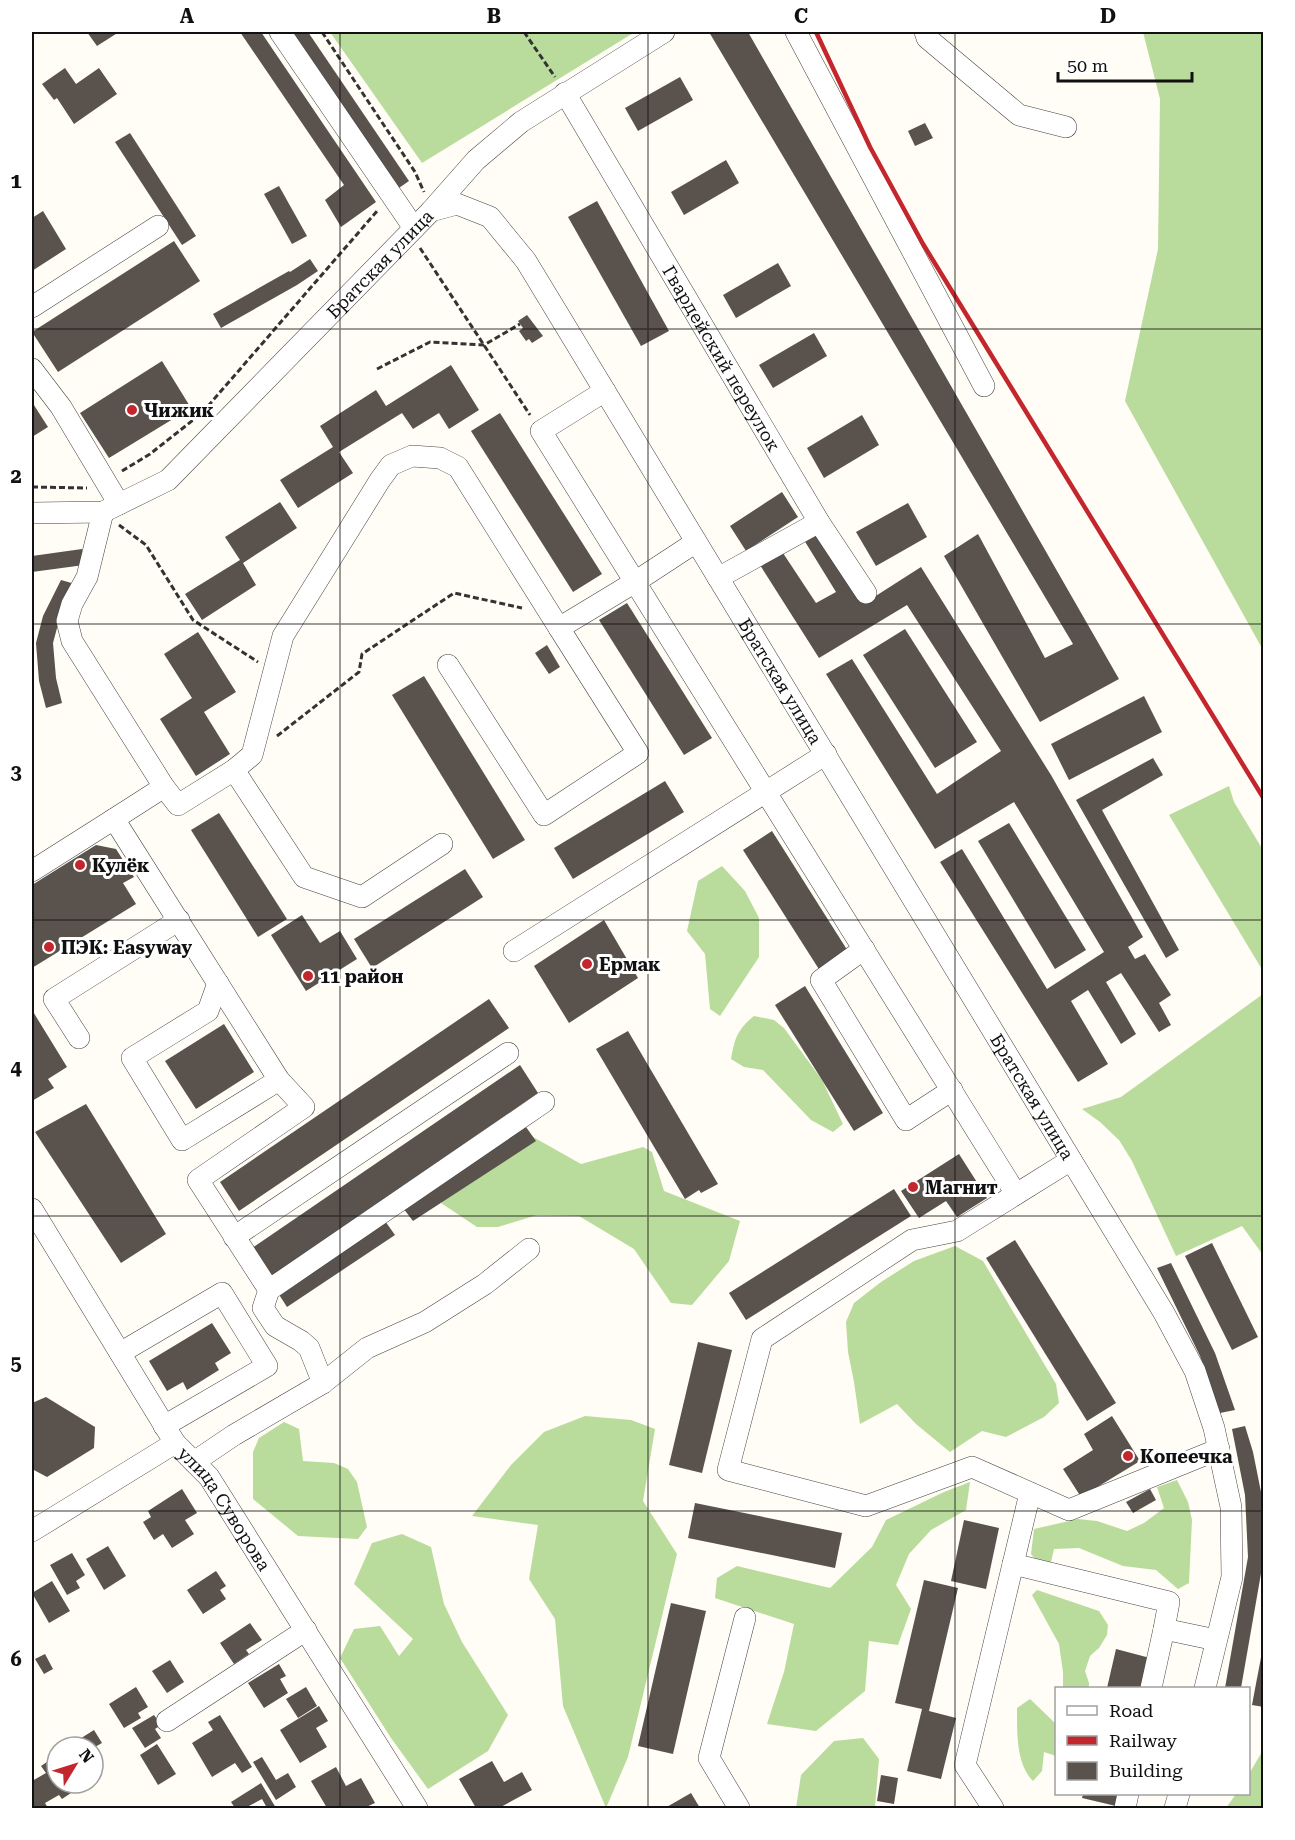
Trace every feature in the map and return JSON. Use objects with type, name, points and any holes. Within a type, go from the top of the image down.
[{"type":"street","points":[[279,32],[391,195],[412,230]]},
{"type":"street","points":[[431,211],[476,160],[521,122],[664,32]]},
{"type":"street","points":[[796,32],[984,386]]},
{"type":"street","points":[[925,32],[927,38],[1018,115],[1066,127]]},
{"type":"street","name":"Гвардейский переулок","points":[[565,93],[819,522],[866,593]]},
{"type":"street","name":"Братская улица","points":[[32,513],[111,508],[168,480],[431,211],[458,204],[490,217],[526,261],[1094,1197],[1196,1371],[1214,1428],[1231,1507],[1232,1577],[1205,1687]]},
{"type":"street","points":[[32,307],[158,226]]},
{"type":"street","points":[[32,369],[61,407],[111,508],[87,577],[72,604],[67,621],[72,642],[164,787],[178,805],[234,770],[252,755],[283,636],[380,480],[391,465],[412,456],[440,458],[458,467],[638,753],[544,815],[448,665]]},
{"type":"street","points":[[605,391],[541,431],[1016,1194]]},
{"type":"street","points":[[718,578],[819,522]]},
{"type":"street","points":[[554,621],[635,582],[696,542]]},
{"type":"street","points":[[514,951],[826,754]]},
{"type":"street","points":[[234,770],[304,877],[323,884],[362,897],[442,844]]},
{"type":"street","points":[[32,871],[164,787]]},
{"type":"street","points":[[114,819],[279,1080],[304,1107],[198,1180],[269,1290]]},
{"type":"street","points":[[79,1038],[54,999],[179,920]]},
{"type":"street","points":[[864,949],[821,980],[906,1120],[952,1090]]},
{"type":"street","points":[[218,983],[208,1011],[132,1058],[182,1140],[279,1080]]},
{"type":"street","points":[[234,1237],[508,1053]]},
{"type":"street","points":[[323,1383],[309,1348],[275,1326],[264,1308],[269,1290],[544,1102]]},
{"type":"street","points":[[1071,1160],[957,1231],[912,1240],[762,1340],[728,1470],[866,1506],[972,1467],[1069,1510],[1219,1449]]},
{"type":"street","name":"улица Суворова","points":[[32,1209],[169,1434],[209,1477],[414,1807]]},
{"type":"street","points":[[194,1462],[234,1435],[323,1383],[368,1348],[425,1322],[485,1284],[529,1249]]},
{"type":"street","points":[[32,1531],[267,1366],[222,1293],[120,1353]]},
{"type":"street","points":[[993,1809],[965,1765],[1030,1493]]},
{"type":"street","points":[[1012,1564],[1169,1602],[1151,1687]]},
{"type":"street","points":[[739,1809],[709,1758],[745,1618]]},
{"type":"street","points":[[1164,1629],[1216,1640]]},
{"type":"street","points":[[167,1721],[306,1630]]},
{"type":"path","points":[[322,32],[415,172],[431,211]]},
{"type":"path","points":[[524,32],[565,93]]},
{"type":"path","points":[[150,454],[202,412],[391,195]]},
{"type":"path","points":[[412,230],[541,431]]},
{"type":"path","points":[[377,369],[430,342],[484,345],[520,324]]},
{"type":"path","points":[[111,508],[146,546],[193,620],[273,672]]},
{"type":"path","points":[[252,755],[359,672],[362,654],[454,593],[554,621]]},
{"type":"green space","points":[[330,32],[635,32],[422,163]]},
{"type":"green space","points":[[1143,32],[1263,32],[1263,650],[1125,401],[1158,249],[1160,99]]},
{"type":"green space","points":[[1229,786],[1234,802],[1263,850],[1263,971],[1169,815]]},
{"type":"green space","points":[[722,866],[745,891],[759,918],[759,957],[720,1016],[710,1009],[705,954],[687,931],[698,881]]},
{"type":"green space","points":[[1263,994],[1263,1255],[1242,1226],[1176,1256],[1132,1161],[1119,1140],[1082,1109],[1121,1097]]},
{"type":"green space","points":[[754,1016],[774,1020],[784,1028],[822,1080],[843,1124],[833,1132],[811,1120],[763,1070],[744,1067],[731,1059],[738,1035]]},
{"type":"green space","points":[[526,1133],[581,1164],[643,1147],[652,1152],[664,1191],[740,1221],[729,1261],[692,1305],[671,1303],[634,1249],[579,1216],[537,1215],[498,1227],[477,1227],[441,1203]]},
{"type":"green space","points":[[955,1246],[983,1261],[1056,1384],[1059,1403],[1044,1417],[1006,1437],[982,1431],[950,1452],[916,1424],[897,1404],[860,1424],[848,1352],[846,1322],[854,1303],[881,1282],[914,1261]]},
{"type":"green space","points":[[585,1416],[631,1420],[655,1429],[643,1501],[677,1554],[628,1757],[606,1808],[563,1706],[555,1619],[529,1579],[538,1525],[472,1516],[511,1465],[544,1432]]},
{"type":"green space","points":[[284,1422],[299,1429],[303,1461],[334,1463],[348,1469],[357,1482],[367,1527],[358,1539],[298,1536],[253,1499],[253,1452],[259,1438]]},
{"type":"green space","points":[[1177,1480],[1188,1502],[1192,1520],[1189,1583],[1178,1589],[1156,1570],[1123,1566],[1079,1548],[1054,1549],[1050,1566],[1041,1567],[1031,1554],[1034,1529],[1078,1519],[1097,1521],[1127,1531],[1144,1523],[1164,1508],[1157,1487]]},
{"type":"green space","points":[[970,1482],[966,1510],[931,1530],[909,1554],[896,1585],[911,1609],[898,1645],[869,1641],[865,1691],[816,1731],[767,1724],[784,1672],[794,1624],[715,1598],[717,1578],[737,1566],[830,1588],[872,1547],[886,1520]]},
{"type":"green space","points":[[402,1534],[431,1547],[444,1604],[462,1642],[508,1715],[488,1751],[428,1789],[391,1738],[340,1658],[354,1629],[380,1626],[399,1656],[413,1639],[354,1584],[372,1543]]},
{"type":"green space","points":[[1037,1590],[1099,1611],[1108,1625],[1107,1635],[1099,1648],[1090,1656],[1085,1671],[1089,1687],[1063,1687],[1059,1644],[1032,1595]]},
{"type":"green space","points":[[1030,1699],[1055,1723],[1055,1756],[1044,1752],[1042,1771],[1033,1781],[1027,1774],[1020,1757],[1017,1708]]},
{"type":"green space","points":[[863,1738],[879,1759],[875,1807],[881,1808],[796,1808],[801,1775],[834,1741]]},
{"type":"green space","points":[[1263,1750],[1263,1808],[1226,1808],[1235,1795],[1250,1795],[1250,1772]]},
{"type":"building","points":[[87,32],[119,32],[97,46]]},
{"type":"building","points":[[240,32],[261,32],[376,202],[341,227],[325,200],[344,185]]},
{"type":"building","points":[[288,32],[308,32],[409,181],[396,190]]},
{"type":"building","points":[[709,32],[748,32],[1119,679],[1040,722],[944,556],[978,534],[1045,658],[1073,644]]},
{"type":"building","points":[[65,68],[76,84],[99,68],[117,94],[74,124],[57,98],[54,100],[42,84]]},
{"type":"building","points":[[680,77],[693,100],[638,131],[625,108]]},
{"type":"building","points":[[925,123],[933,138],[915,146],[908,131]]},
{"type":"building","points":[[130,133],[196,236],[182,245],[115,142]]},
{"type":"building","points":[[726,160],[739,183],[684,215],[671,192]]},
{"type":"building","points":[[279,186],[307,236],[292,244],[264,194]]},
{"type":"building","points":[[597,201],[669,331],[641,346],[568,217]]},
{"type":"building","points":[[43,211],[66,249],[32,271],[32,218]]},
{"type":"building","points":[[174,241],[200,281],[58,372],[32,332]]},
{"type":"building","points":[[310,259],[318,271],[221,328],[213,314]]},
{"type":"building","points":[[778,263],[791,286],[736,318],[723,295]]},
{"type":"building","points":[[527,315],[543,336],[532,343],[529,339],[526,341],[519,331],[523,328],[518,321]]},
{"type":"building","points":[[814,333],[827,356],[773,388],[759,365]]},
{"type":"building","points":[[162,361],[191,408],[109,458],[80,413]]},
{"type":"building","points":[[451,365],[479,410],[449,429],[439,413],[413,429],[402,413],[339,452],[353,473],[298,508],[280,480],[333,447],[320,426],[376,390],[386,406]]},
{"type":"building","points":[[32,402],[48,427],[32,437]]},
{"type":"building","points":[[500,413],[602,574],[573,592],[471,431]]},
{"type":"building","points":[[862,415],[879,445],[824,478],[807,448]]},
{"type":"building","points":[[782,492],[798,517],[746,551],[730,526]]},
{"type":"building","points":[[280,502],[297,528],[243,563],[256,585],[202,620],[185,594],[240,560],[225,537]]},
{"type":"building","points":[[908,503],[927,537],[876,566],[856,532]]},
{"type":"building","points":[[826,529],[871,599],[921,567],[1051,775],[1143,937],[1128,947],[1135,959],[1145,954],[1171,995],[1159,1003],[1171,1025],[1159,1032],[1121,973],[1106,982],[1136,1034],[1121,1044],[1088,990],[1071,1001],[1108,1064],[1078,1082],[940,862],[962,849],[1047,989],[1104,952],[1014,802],[935,849],[826,674],[852,659],[937,794],[1001,751],[907,605],[819,658],[760,565],[781,550],[816,603],[836,592],[804,540]]},
{"type":"building","points":[[82,549],[84,565],[32,572],[32,556]]},
{"type":"building","points":[[61,580],[75,584],[60,617],[53,643],[56,678],[62,703],[46,708],[39,681],[36,643],[43,616]]},
{"type":"building","points":[[627,603],[712,738],[684,755],[599,620]]},
{"type":"building","points":[[905,629],[977,742],[935,768],[863,655]]},
{"type":"building","points":[[198,632],[236,692],[204,712],[230,754],[196,776],[160,719],[192,698],[164,654]]},
{"type":"building","points":[[547,645],[560,667],[549,674],[535,653]]},
{"type":"building","points":[[424,676],[525,840],[493,859],[392,695]]},
{"type":"building","points":[[1144,696],[1162,732],[1069,780],[1051,744]]},
{"type":"building","points":[[1153,758],[1163,775],[1102,810],[1179,950],[1166,958],[1076,800]]},
{"type":"building","points":[[665,781],[684,812],[573,879],[554,848]]},
{"type":"building","points":[[219,813],[287,919],[258,937],[191,830]]},
{"type":"building","points":[[1009,823],[1086,950],[1055,969],[978,841]]},
{"type":"building","points":[[772,831],[851,956],[822,974],[743,850]]},
{"type":"building","points":[[96,845],[116,849],[134,877],[123,883],[136,904],[32,968],[32,885]]},
{"type":"building","points":[[465,869],[483,897],[372,968],[354,939]]},
{"type":"building","points":[[302,915],[320,943],[340,931],[357,959],[306,991],[271,935]]},
{"type":"building","points":[[604,920],[638,978],[569,1023],[534,966]]},
{"type":"building","points":[[805,986],[883,1113],[854,1131],[775,1005]]},
{"type":"building","points":[[489,999],[509,1028],[239,1211],[220,1182]]},
{"type":"building","points":[[32,1010],[67,1067],[48,1079],[54,1088],[32,1101]]},
{"type":"building","points":[[224,1024],[254,1072],[196,1109],[165,1061]]},
{"type":"building","points":[[628,1031],[718,1184],[701,1193],[699,1190],[685,1199],[596,1049]]},
{"type":"building","points":[[520,1065],[538,1093],[271,1276],[252,1248]]},
{"type":"building","points":[[86,1104],[166,1234],[121,1263],[35,1132]]},
{"type":"building","points":[[526,1127],[536,1141],[413,1221],[403,1208]]},
{"type":"building","points":[[959,1154],[987,1198],[957,1217],[946,1201],[919,1218],[901,1191]]},
{"type":"building","points":[[894,1189],[911,1216],[746,1320],[729,1293]]},
{"type":"building","points":[[385,1221],[395,1235],[287,1307],[278,1293]]},
{"type":"building","points":[[1015,1240],[1116,1403],[1087,1421],[986,1258]]},
{"type":"building","points":[[1212,1243],[1258,1337],[1232,1350],[1185,1256]]},
{"type":"building","points":[[1171,1263],[1215,1353],[1235,1410],[1220,1413],[1200,1356],[1157,1268]]},
{"type":"building","points":[[212,1323],[231,1353],[215,1363],[219,1370],[187,1390],[183,1382],[167,1391],[149,1361]]},
{"type":"building","points":[[698,1342],[732,1350],[702,1473],[669,1465]]},
{"type":"building","points":[[46,1397],[95,1427],[94,1448],[47,1477],[32,1469],[32,1403]]},
{"type":"building","points":[[1112,1416],[1140,1461],[1081,1497],[1063,1469],[1093,1450],[1084,1434]]},
{"type":"building","points":[[1245,1426],[1262,1497],[1263,1562],[1241,1687],[1225,1687],[1248,1557],[1245,1495],[1232,1429]]},
{"type":"building","points":[[182,1489],[197,1513],[185,1520],[194,1534],[172,1548],[163,1534],[154,1540],[143,1522],[151,1517],[148,1511]]},
{"type":"building","points":[[1150,1489],[1156,1500],[1133,1513],[1126,1502]]},
{"type":"building","points":[[695,1503],[842,1533],[835,1568],[688,1538]]},
{"type":"building","points":[[964,1520],[999,1528],[986,1589],[951,1581]]},
{"type":"building","points":[[108,1546],[126,1576],[104,1590],[86,1559]]},
{"type":"building","points":[[72,1553],[85,1575],[76,1581],[80,1588],[67,1595],[50,1565]]},
{"type":"building","points":[[216,1571],[226,1586],[220,1590],[226,1599],[203,1614],[187,1590]]},
{"type":"building","points":[[924,1580],[958,1588],[929,1711],[956,1718],[941,1779],[907,1771],[922,1709],[895,1703]]},
{"type":"building","points":[[52,1581],[70,1611],[49,1623],[32,1593]]},
{"type":"building","points":[[671,1603],[706,1611],[673,1754],[638,1746]]},
{"type":"building","points":[[250,1623],[262,1640],[246,1650],[249,1654],[234,1664],[220,1643]]},
{"type":"building","points":[[1116,1649],[1150,1658],[1143,1687],[1107,1687]]},
{"type":"building","points":[[1262,1652],[1264,1652],[1264,1707],[1252,1705]]},
{"type":"building","points":[[45,1654],[53,1669],[44,1674],[35,1659]]},
{"type":"building","points":[[170,1660],[184,1682],[167,1693],[152,1671]]},
{"type":"building","points":[[279,1664],[286,1676],[280,1679],[288,1693],[264,1708],[248,1683]]},
{"type":"building","points":[[136,1687],[148,1707],[138,1713],[141,1718],[124,1728],[109,1704]]},
{"type":"building","points":[[306,1687],[317,1706],[298,1718],[286,1699]]},
{"type":"building","points":[[319,1706],[328,1721],[316,1728],[327,1747],[300,1763],[280,1730]]},
{"type":"building","points":[[154,1715],[161,1725],[155,1729],[161,1738],[145,1748],[132,1728]]},
{"type":"building","points":[[220,1715],[252,1767],[242,1773],[235,1763],[212,1777],[192,1743],[213,1730],[208,1722]]},
{"type":"building","points":[[94,1730],[97,1735],[86,1735]]},
{"type":"building","points":[[157,1744],[176,1774],[158,1785],[140,1755]]},
{"type":"building","points":[[262,1757],[276,1780],[288,1773],[296,1787],[276,1800],[253,1762]]},
{"type":"building","points":[[492,1761],[504,1782],[522,1772],[532,1790],[499,1808],[476,1808],[459,1779]]},
{"type":"building","points":[[336,1767],[346,1786],[361,1778],[375,1803],[364,1808],[327,1808],[311,1781]]},
{"type":"building","points":[[45,1774],[45,1795],[59,1795],[45,1803],[48,1808],[34,1808],[32,1781]]},
{"type":"building","points":[[881,1775],[898,1778],[894,1804],[877,1801]]},
{"type":"building","points":[[261,1783],[276,1808],[267,1808],[262,1799],[245,1808],[235,1808],[231,1802]]},
{"type":"building","points":[[691,1793],[700,1808],[665,1808]]},
{"type":"building","points":[[1083,1795],[1119,1795],[1116,1806],[1082,1798]]},
{"type":"railway","points":[[816,32],[870,147],[923,244],[1264,799]]},
{"type":"place","name":"Чижик","points":[[132,410]]},
{"type":"place","name":"Кулёк","points":[[80,865]]},
{"type":"place","name":"ПЭК: Easyway","points":[[49,947]]},
{"type":"place","name":"Ермак","points":[[587,964]]},
{"type":"place","name":"11 район","points":[[308,976]]},
{"type":"place","name":"Магнит","points":[[913,1187]]},
{"type":"place","name":"Копеечка","points":[[1128,1456]]}]
